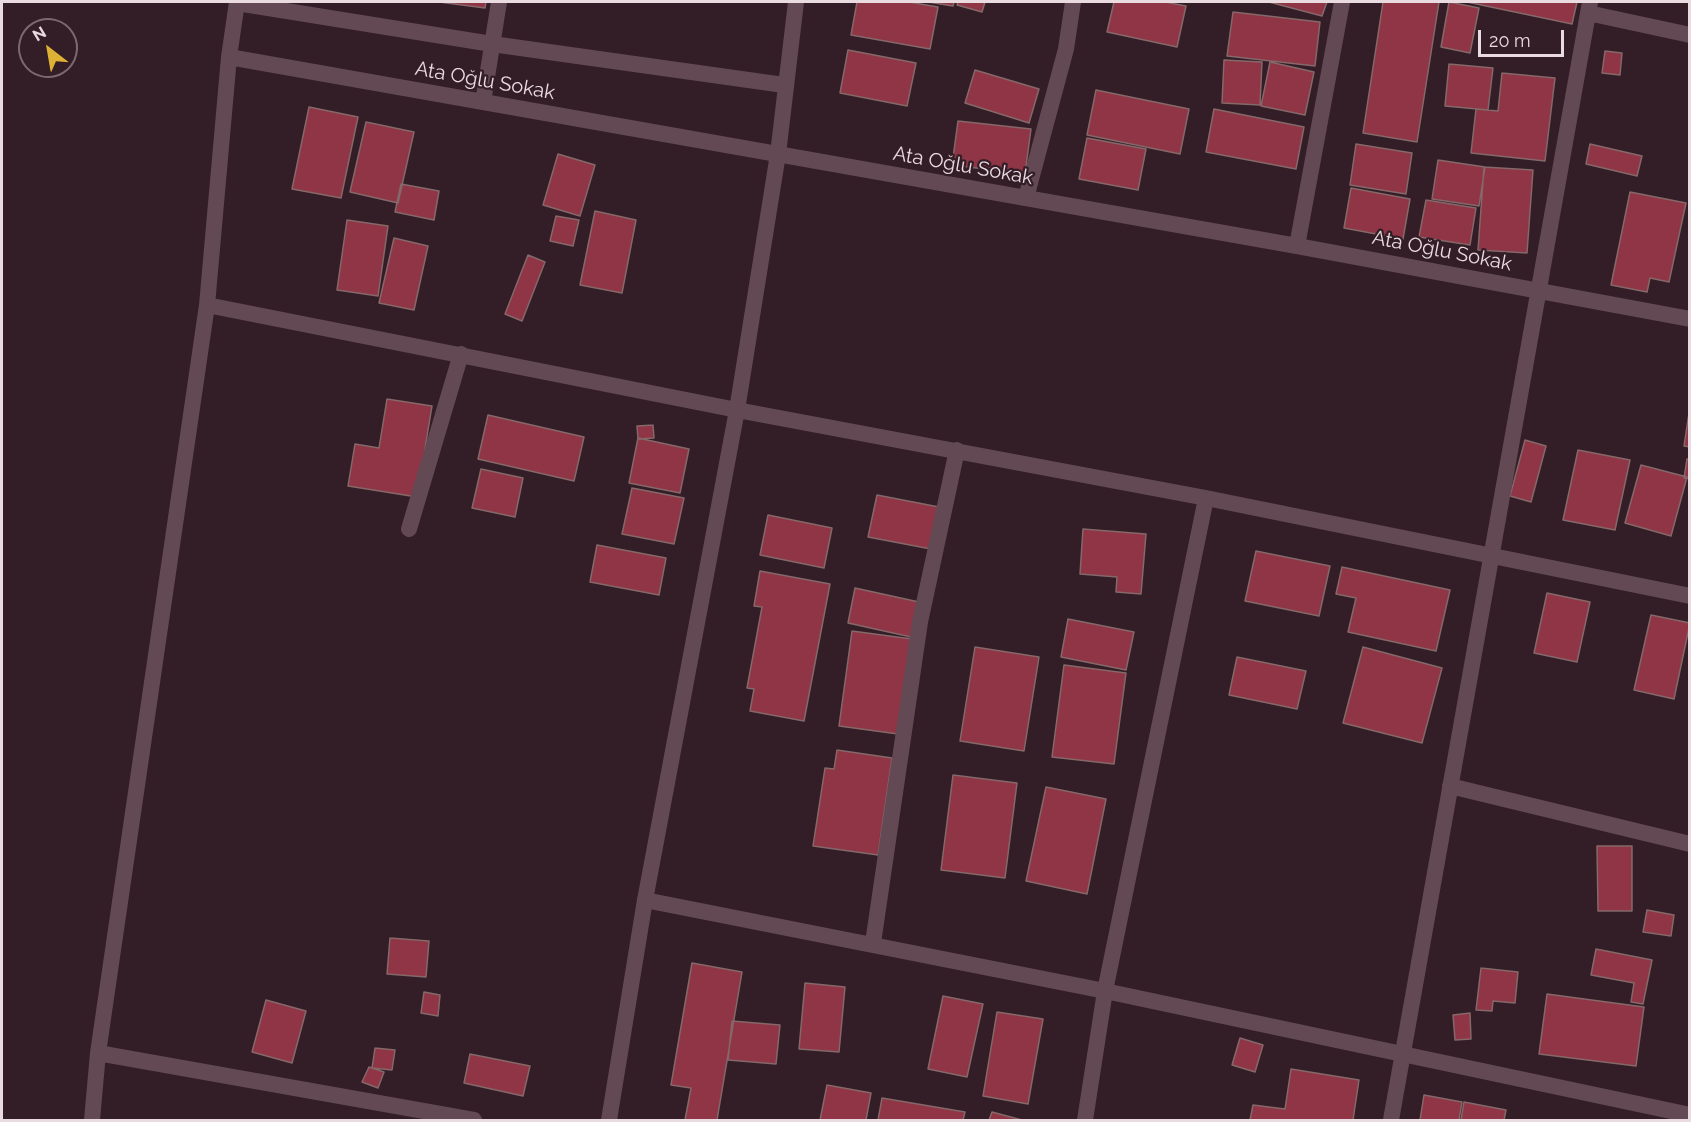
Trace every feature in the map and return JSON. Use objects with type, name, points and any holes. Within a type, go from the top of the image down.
[{"type":"street","points":[[92,1120],[98,1053],[207,305],[229,57],[237,2],[492,44],[784,85]]},
{"type":"street","points":[[483,102],[499,2]]},
{"type":"street","points":[[609,1120],[645,900],[737,410],[778,154],[784,85],[796,2]]},
{"type":"street","points":[[1026,198],[1066,49],[1073,2]]},
{"type":"street","points":[[1298,246],[1342,2]]},
{"type":"street","points":[[1391,1120],[1589,7],[1689,35]]},
{"type":"street","name":"Ata Oğlu Sokak","points":[[229,57],[1298,246],[1689,319]]},
{"type":"street","points":[[207,305],[737,410],[1206,498],[1689,596]]},
{"type":"street","points":[[409,529],[461,354]]},
{"type":"street","points":[[873,944],[920,622],[957,450]]},
{"type":"street","points":[[1085,1120],[1105,991],[1206,498]]},
{"type":"street","points":[[1450,786],[1689,844]]},
{"type":"street","points":[[645,900],[1105,991],[1689,1115]]},
{"type":"street","points":[[98,1053],[474,1120]]},
{"type":"building","points":[[439,2],[486,2],[485,8]]},
{"type":"building","points":[[857,2],[909,2],[938,7],[930,49],[851,35]]},
{"type":"building","points":[[928,2],[954,2],[953,6]]},
{"type":"building","points":[[958,2],[985,2],[982,12],[957,5]]},
{"type":"building","points":[[1114,2],[1165,2],[1186,6],[1177,47],[1107,32]]},
{"type":"building","points":[[1269,2],[1327,2],[1322,16]]},
{"type":"building","points":[[1383,2],[1439,2],[1417,142],[1363,133]]},
{"type":"building","points":[[1449,2],[1479,8],[1470,53],[1441,47]]},
{"type":"building","points":[[1467,2],[1577,2],[1572,24]]},
{"type":"building","points":[[1233,12],[1320,22],[1315,66],[1227,56]]},
{"type":"building","points":[[848,50],[916,63],[907,106],[840,93]]},
{"type":"building","points":[[1605,51],[1622,53],[1620,75],[1602,73]]},
{"type":"building","points":[[1224,60],[1262,62],[1260,105],[1222,103]]},
{"type":"building","points":[[1270,62],[1314,72],[1305,115],[1261,106]]},
{"type":"building","points":[[1449,64],[1493,68],[1488,110],[1445,106]]},
{"type":"building","points":[[975,70],[1039,89],[1029,123],[965,103]]},
{"type":"building","points":[[1502,73],[1555,78],[1545,161],[1471,153],[1476,109],[1498,111]]},
{"type":"building","points":[[1096,90],[1189,109],[1180,154],[1087,135]]},
{"type":"building","points":[[309,107],[358,117],[341,198],[292,189]]},
{"type":"building","points":[[1214,109],[1304,127],[1296,169],[1206,152]]},
{"type":"building","points":[[958,121],[1031,129],[1025,174],[952,165]]},
{"type":"building","points":[[366,122],[414,132],[398,203],[350,192]]},
{"type":"building","points":[[1087,138],[1146,149],[1138,190],[1079,179]]},
{"type":"building","points":[[1356,144],[1412,153],[1406,194],[1350,185]]},
{"type":"building","points":[[1590,144],[1642,156],[1637,176],[1586,164]]},
{"type":"building","points":[[558,154],[595,165],[580,216],[543,205]]},
{"type":"building","points":[[1438,160],[1485,167],[1479,206],[1432,199]]},
{"type":"building","points":[[1484,167],[1533,170],[1527,253],[1478,250]]},
{"type":"building","points":[[401,184],[439,191],[434,220],[395,212]]},
{"type":"building","points":[[1351,188],[1410,199],[1403,239],[1344,228]]},
{"type":"building","points":[[1630,192],[1686,203],[1669,282],[1650,278],[1647,292],[1611,285]]},
{"type":"building","points":[[1426,200],[1476,208],[1470,245],[1419,237]]},
{"type":"building","points":[[595,211],[636,220],[622,293],[580,285]]},
{"type":"building","points":[[556,216],[579,220],[573,246],[550,241]]},
{"type":"building","points":[[347,220],[388,226],[378,296],[337,290]]},
{"type":"building","points":[[394,238],[428,246],[414,310],[379,303]]},
{"type":"building","points":[[528,255],[545,262],[522,321],[505,314]]},
{"type":"building","points":[[387,399],[432,406],[417,497],[348,486],[355,444],[379,448]]},
{"type":"building","points":[[1690,413],[1690,447],[1684,446]]},
{"type":"building","points":[[488,415],[584,437],[574,481],[478,459]]},
{"type":"building","points":[[653,425],[654,438],[638,439],[637,426]]},
{"type":"building","points":[[638,438],[689,449],[680,493],[629,483]]},
{"type":"building","points":[[1525,440],[1546,446],[1531,502],[1510,496]]},
{"type":"building","points":[[1578,450],[1630,460],[1615,530],[1563,520]]},
{"type":"building","points":[[1687,459],[1690,459],[1690,479],[1684,478]]},
{"type":"building","points":[[1641,465],[1687,477],[1671,536],[1625,523]]},
{"type":"building","points":[[481,469],[523,478],[515,517],[472,508]]},
{"type":"building","points":[[632,488],[684,498],[674,544],[622,534]]},
{"type":"building","points":[[877,495],[939,507],[931,549],[868,537]]},
{"type":"building","points":[[768,515],[832,528],[824,568],[760,555]]},
{"type":"building","points":[[1083,529],[1146,534],[1141,594],[1116,592],[1117,577],[1080,574]]},
{"type":"building","points":[[597,545],[666,558],[659,595],[590,582]]},
{"type":"building","points":[[1256,551],[1330,566],[1319,616],[1245,601]]},
{"type":"building","points":[[1342,567],[1450,590],[1436,651],[1348,632],[1356,598],[1336,594]]},
{"type":"building","points":[[760,571],[830,584],[804,721],[750,711],[754,689],[747,688],[762,607],[754,606]]},
{"type":"building","points":[[855,588],[919,602],[911,637],[848,623]]},
{"type":"building","points":[[1547,593],[1590,602],[1577,662],[1534,653]]},
{"type":"building","points":[[1651,615],[1690,623],[1674,699],[1634,690]]},
{"type":"building","points":[[1068,619],[1134,632],[1126,670],[1061,657]]},
{"type":"building","points":[[852,631],[912,639],[898,734],[839,726]]},
{"type":"building","points":[[975,647],[1039,657],[1024,751],[960,741]]},
{"type":"building","points":[[1363,647],[1442,668],[1422,743],[1343,723]]},
{"type":"building","points":[[1237,657],[1306,671],[1297,709],[1229,695]]},
{"type":"building","points":[[1064,665],[1126,673],[1114,764],[1052,757]]},
{"type":"building","points":[[837,750],[892,758],[878,855],[813,846],[825,768],[834,769]]},
{"type":"building","points":[[953,775],[1017,783],[1005,878],[941,870]]},
{"type":"building","points":[[1046,787],[1106,799],[1087,894],[1026,881]]},
{"type":"building","points":[[1597,846],[1632,846],[1632,911],[1598,911]]},
{"type":"building","points":[[1647,910],[1674,915],[1671,936],[1643,932]]},
{"type":"building","points":[[390,938],[429,941],[426,977],[387,974]]},
{"type":"building","points":[[1596,949],[1652,960],[1643,1004],[1631,1002],[1634,983],[1591,975]]},
{"type":"building","points":[[692,963],[742,972],[717,1120],[685,1120],[691,1088],[671,1085]]},
{"type":"building","points":[[1481,968],[1518,972],[1515,1003],[1493,1001],[1492,1011],[1476,1010]]},
{"type":"building","points":[[805,983],[845,987],[839,1052],[799,1049]]},
{"type":"building","points":[[424,992],[440,995],[438,1016],[421,1013]]},
{"type":"building","points":[[1547,994],[1644,1007],[1636,1066],[1539,1054]]},
{"type":"building","points":[[943,996],[983,1004],[967,1077],[928,1069]]},
{"type":"building","points":[[266,1000],[306,1011],[292,1063],[252,1052]]},
{"type":"building","points":[[997,1012],[1043,1019],[1028,1104],[983,1096]]},
{"type":"building","points":[[1470,1013],[1471,1039],[1455,1040],[1453,1015]]},
{"type":"building","points":[[732,1021],[780,1025],[776,1064],[728,1060]]},
{"type":"building","points":[[1240,1038],[1263,1045],[1255,1072],[1232,1065]]},
{"type":"building","points":[[375,1048],[395,1050],[392,1070],[372,1068]]},
{"type":"building","points":[[470,1054],[530,1066],[523,1096],[464,1083]]},
{"type":"building","points":[[369,1067],[384,1072],[378,1088],[362,1082]]},
{"type":"building","points":[[1291,1069],[1359,1080],[1353,1120],[1250,1120],[1253,1105],[1285,1109]]},
{"type":"building","points":[[827,1085],[871,1093],[866,1120],[820,1120]]},
{"type":"building","points":[[1424,1095],[1462,1102],[1459,1120],[1420,1120]]},
{"type":"building","points":[[882,1098],[965,1112],[963,1120],[878,1120]]},
{"type":"building","points":[[1464,1102],[1506,1110],[1504,1120],[1461,1120]]},
{"type":"building","points":[[992,1112],[1022,1120],[989,1120]]}]
